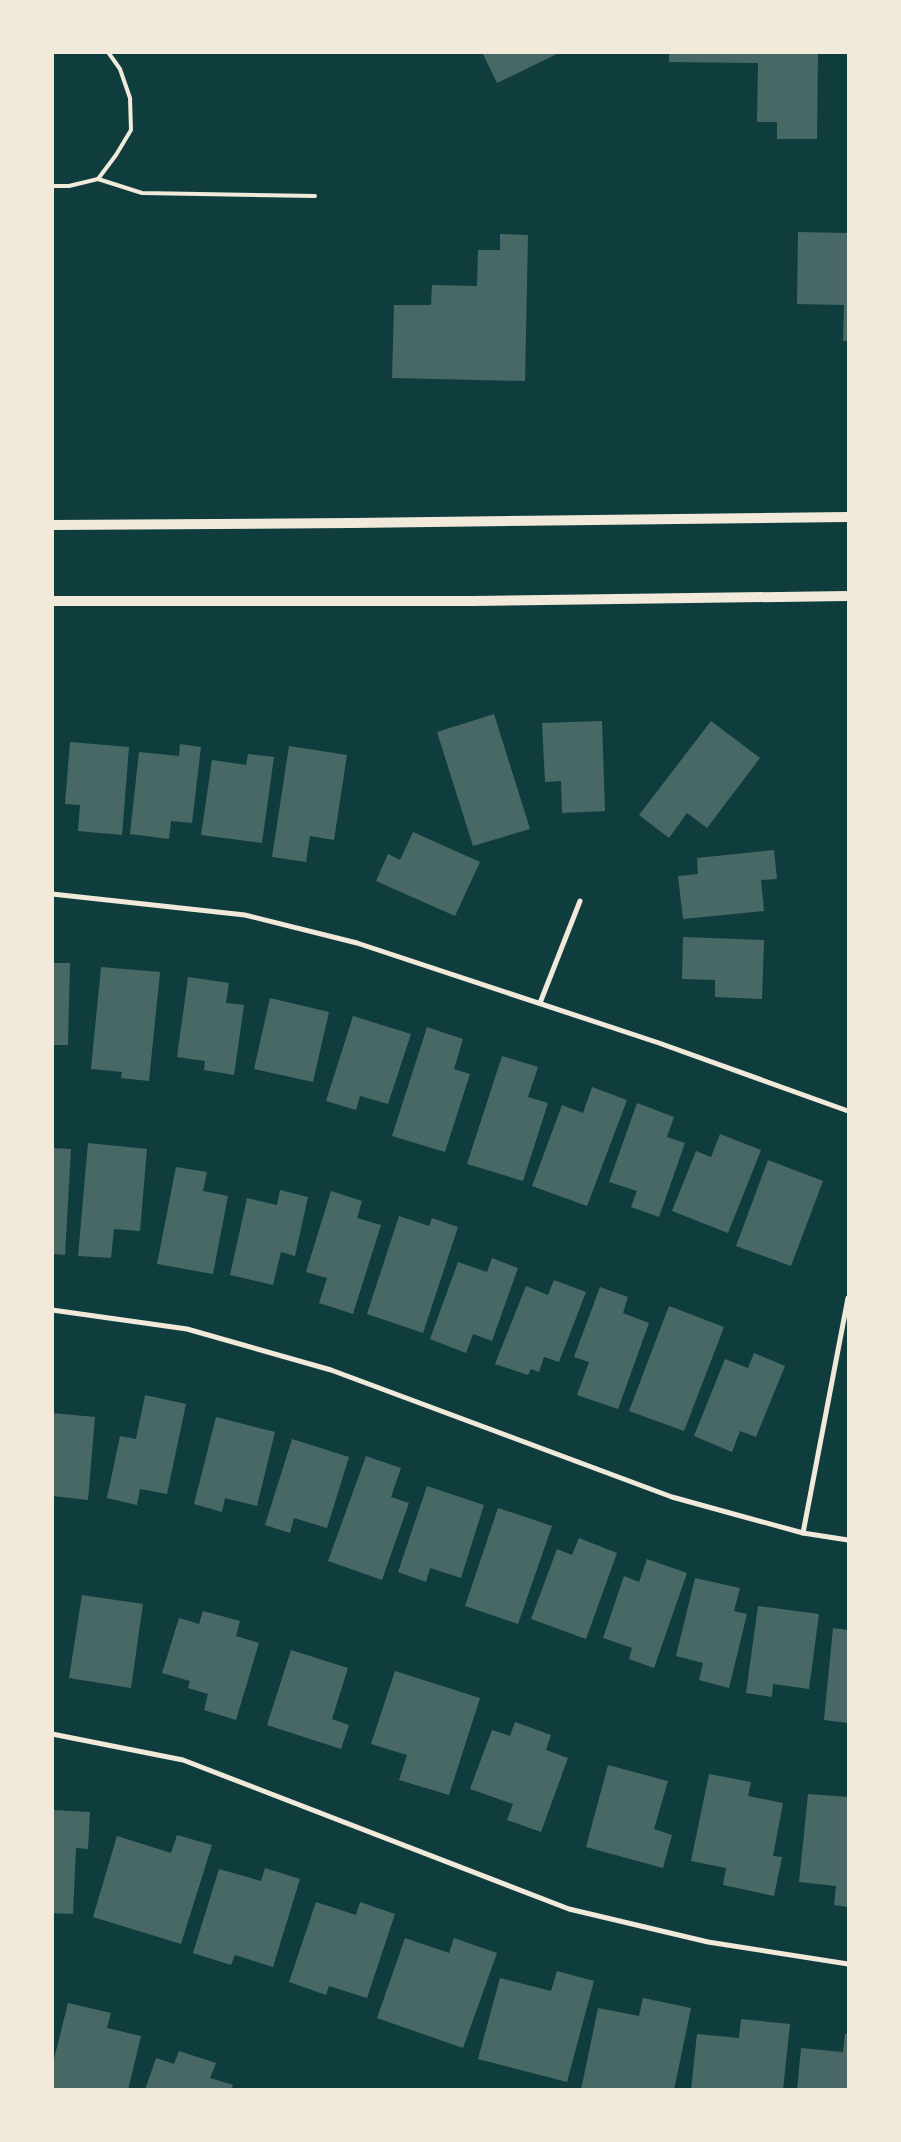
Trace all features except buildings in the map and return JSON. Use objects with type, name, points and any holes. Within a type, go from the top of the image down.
[{"type":"main road","points":[[52,525],[848,517]]},
{"type":"main road","points":[[52,601],[472,601],[848,596]]},
{"type":"street","points":[[52,894],[245,915],[357,943],[659,1042],[848,1111]]},
{"type":"street","points":[[540,1003],[580,901]]},
{"type":"street","points":[[803,1533],[848,1298]]},
{"type":"street","points":[[52,1310],[187,1329],[331,1370],[672,1497],[803,1533],[848,1540]]},
{"type":"street","points":[[52,1734],[184,1760],[569,1909],[708,1942],[848,1964]]},
{"type":"lane","points":[[98,179],[116,155],[131,130],[130,98],[120,69],[108,52]]},
{"type":"lane","points":[[52,186],[69,186],[98,179],[142,193],[315,196]]}]
